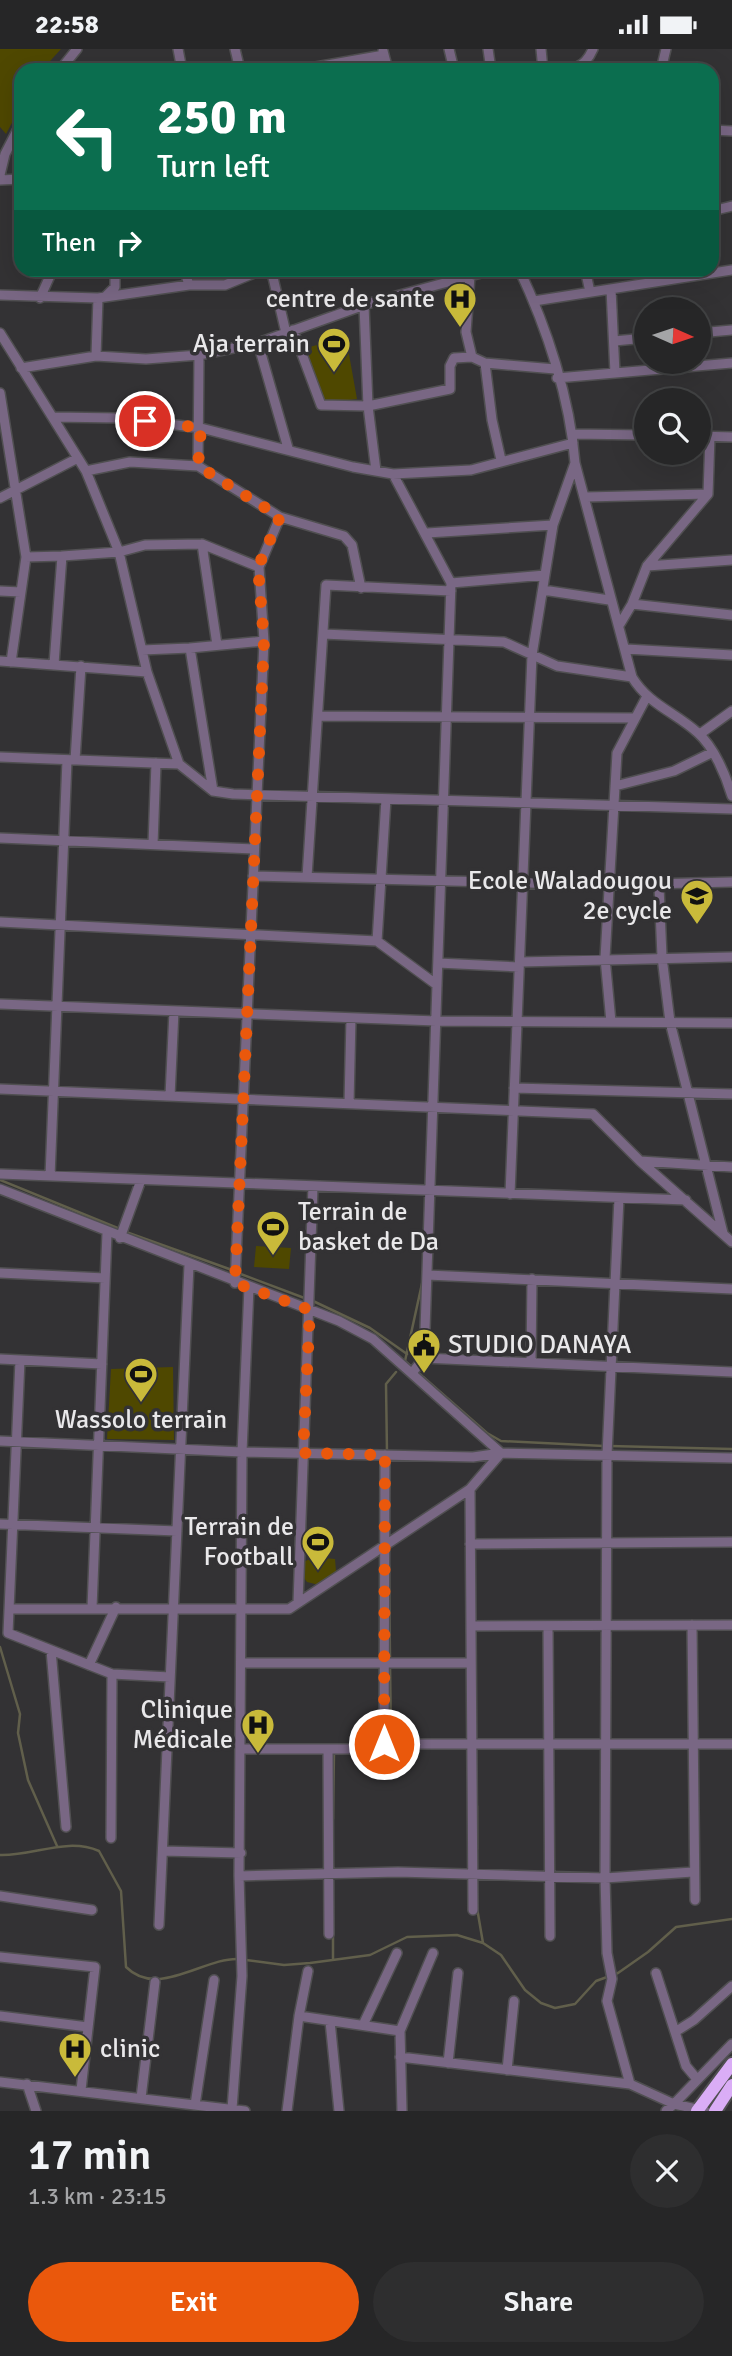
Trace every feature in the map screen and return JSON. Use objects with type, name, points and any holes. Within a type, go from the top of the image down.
[{"type":"highway","points":[[701,2110],[732,2064]]},
{"type":"highway","points":[[715,2111],[732,2085]]},
{"type":"street","points":[[66,63],[77,49]]},
{"type":"street","points":[[349,63],[383,52]]},
{"type":"street","points":[[0,178],[3,151],[14,134]]},
{"type":"street","points":[[40,298],[49,277]]},
{"type":"street","points":[[98,298],[111,295],[114,277]]},
{"type":"street","points":[[186,277],[189,285]]},
{"type":"street","points":[[237,277],[239,282]]},
{"type":"street","points":[[0,295],[98,298],[189,285],[239,282],[249,277]]},
{"type":"street","points":[[273,277],[290,332],[321,405],[368,406],[450,389],[450,366],[454,358],[472,357],[485,363],[556,374],[615,373],[732,363]]},
{"type":"street","points":[[21,368],[96,356],[146,359],[199,355],[258,343],[365,305],[466,277]]},
{"type":"street","points":[[470,277],[466,332],[472,357]]},
{"type":"street","points":[[523,277],[534,301],[556,374],[609,600],[620,624],[632,677],[646,698],[700,734],[726,778],[732,796]]},
{"type":"street","points":[[587,277],[590,292]]},
{"type":"street","points":[[653,277],[654,282]]},
{"type":"street","points":[[534,301],[686,277]]},
{"type":"street","points":[[611,289],[615,373]]},
{"type":"street","points":[[96,356],[98,298]]},
{"type":"street","points":[[365,305],[368,406],[376,471]]},
{"type":"street","points":[[711,332],[732,330]]},
{"type":"street","points":[[0,333],[54,417],[76,459],[86,471],[119,552],[148,672],[179,764],[213,791],[312,797],[732,809]]},
{"type":"street","points":[[614,341],[634,339]]},
{"type":"street","points":[[258,343],[288,448]]},
{"type":"street","points":[[198,466],[201,428],[199,355]]},
{"type":"street","points":[[485,363],[492,420],[501,460]]},
{"type":"street","points":[[0,393],[18,491],[26,557],[11,661]]},
{"type":"street","points":[[54,417],[118,418],[201,428],[393,474],[471,470],[573,438],[634,435]]},
{"type":"street","points":[[711,436],[732,437]]},
{"type":"street","points":[[0,498],[76,459]]},
{"type":"street","points":[[86,471],[130,462],[198,466],[280,517],[344,536],[352,545],[361,588]]},
{"type":"street","points":[[510,1194],[532,655],[554,525],[575,463]]},
{"type":"street","points":[[620,624],[632,604],[647,566],[708,493],[709,465]]},
{"type":"street","points":[[393,474],[427,533],[451,587],[424,1358],[412,1373]]},
{"type":"street","points":[[586,497],[708,493]]},
{"type":"street","points":[[235,1283],[264,641],[258,567],[280,517]]},
{"type":"street","points":[[427,533],[554,525]]},
{"type":"street","points":[[26,557],[119,552],[145,545],[202,544],[258,567]]},
{"type":"street","points":[[202,544],[217,645]]},
{"type":"street","points":[[54,664],[62,556]]},
{"type":"street","points":[[647,566],[732,560]]},
{"type":"street","points":[[307,877],[327,585],[361,588],[451,587],[545,575]]},
{"type":"street","points":[[543,590],[609,600]]},
{"type":"street","points":[[0,591],[21,592]]},
{"type":"street","points":[[632,604],[732,615]]},
{"type":"street","points":[[323,634],[450,637],[505,642],[557,666],[632,677]]},
{"type":"street","points":[[142,650],[264,641]]},
{"type":"street","points":[[190,648],[213,791]]},
{"type":"street","points":[[626,649],[732,655]]},
{"type":"street","points":[[0,661],[148,672]]},
{"type":"street","points":[[50,1176],[63,841],[81,666]]},
{"type":"street","points":[[611,1022],[605,958],[617,753],[646,698]]},
{"type":"street","points":[[700,734],[732,711]]},
{"type":"street","points":[[318,716],[635,718]]},
{"type":"street","points":[[615,786],[674,771],[711,753]]},
{"type":"street","points":[[0,757],[179,764]]},
{"type":"street","points":[[153,844],[156,763]]},
{"type":"street","points":[[377,941],[386,799]]},
{"type":"street","points":[[0,838],[254,849]]},
{"type":"street","points":[[253,876],[659,886],[732,882]]},
{"type":"street","points":[[659,886],[662,957],[670,1022],[705,1165],[732,1241]]},
{"type":"street","points":[[0,922],[377,941],[437,985]]},
{"type":"street","points":[[438,963],[519,964],[605,958],[732,957]]},
{"type":"street","points":[[0,1005],[436,1021],[732,1023]]},
{"type":"street","points":[[170,1096],[174,1011]]},
{"type":"street","points":[[348,1104],[351,1017]]},
{"type":"street","points":[[514,1088],[732,1094]]},
{"type":"street","points":[[0,1089],[593,1114],[639,1161],[728,1233]]},
{"type":"street","points":[[639,1161],[732,1167]]},
{"type":"street","points":[[0,1174],[686,1200]]},
{"type":"street","points":[[120,1238],[141,1180]]},
{"type":"street","points":[[298,1603],[313,1186]]},
{"type":"street","points":[[0,1189],[235,1283],[310,1310],[373,1339],[501,1453]]},
{"type":"street","points":[[619,1198],[607,1455],[605,1878],[607,1953],[612,1979],[607,2001],[630,2084]]},
{"type":"street","points":[[92,1608],[107,1233]]},
{"type":"street","points":[[159,1925],[189,1265]]},
{"type":"street","points":[[0,1274],[105,1278]]},
{"type":"street","points":[[426,1275],[732,1289]]},
{"type":"street","points":[[531,1362],[532,1279]]},
{"type":"street","points":[[232,2109],[242,1976],[239,1876],[242,1452],[249,1287]]},
{"type":"street","points":[[424,1358],[732,1372]]},
{"type":"street","points":[[0,1359],[102,1364]]},
{"type":"street","points":[[20,1360],[13,1524],[6,1602],[8,1633],[112,1674],[170,1678]]},
{"type":"street","points":[[0,1441],[242,1452],[473,1457],[501,1453],[732,1458]]},
{"type":"street","points":[[6,1602],[92,1608],[289,1609],[470,1489],[501,1453]]},
{"type":"street","points":[[241,1749],[384,1749],[385,1455]]},
{"type":"street","points":[[470,1489],[473,1910]]},
{"type":"street","points":[[0,1524],[177,1531]]},
{"type":"street","points":[[470,1544],[732,1542]]},
{"type":"street","points":[[89,1665],[116,1607]]},
{"type":"street","points":[[692,1625],[695,1900]]},
{"type":"street","points":[[471,1626],[732,1625]]},
{"type":"street","points":[[548,1626],[547,1879],[550,1936]]},
{"type":"street","points":[[51,1650],[66,1827]]},
{"type":"street","points":[[241,1663],[471,1663]]},
{"type":"street","points":[[111,1838],[112,1674]]},
{"type":"street","points":[[384,1744],[732,1744]]},
{"type":"street","points":[[328,1749],[328,1934]]},
{"type":"street","points":[[163,1851],[240,1853]]},
{"type":"street","points":[[239,1876],[471,1874],[547,1879],[693,1872]]},
{"type":"street","points":[[0,1896],[92,1910]]},
{"type":"street","points":[[402,2111],[400,2031],[433,1953]]},
{"type":"street","points":[[363,2025],[397,1954]]},
{"type":"street","points":[[0,1957],[95,1968],[81,2090]]},
{"type":"street","points":[[287,2111],[299,2017],[309,1971]]},
{"type":"street","points":[[448,2063],[458,1973]]},
{"type":"street","points":[[656,1973],[686,2066],[696,2078]]},
{"type":"street","points":[[195,2105],[214,1980]]},
{"type":"street","points":[[141,2098],[155,1982]]},
{"type":"street","points":[[675,2032],[694,2020],[732,1986]]},
{"type":"street","points":[[507,2070],[514,2001]]},
{"type":"street","points":[[0,2016],[88,2027]]},
{"type":"street","points":[[299,2017],[400,2031]]},
{"type":"street","points":[[330,2021],[339,2111]]},
{"type":"street","points":[[666,2111],[732,2044]]},
{"type":"street","points":[[400,2057],[630,2084],[674,2103],[701,2110]]},
{"type":"street","points":[[0,2082],[141,2098],[176,2107],[195,2105],[245,2111]]},
{"type":"street","points":[[27,2084],[36,2111]]},
{"type":"shaded area","points":[[0,49],[61,49],[48,63],[14,63],[14,119],[6,134],[0,127]]},
{"type":"shaded area","name":"Aja terrain","points":[[335,340],[347,343],[357,399],[324,403],[306,348]]},
{"type":"shaded area","name":"Terrain de basket de Da","points":[[256,1246],[291,1248],[289,1269],[254,1267]]},
{"type":"shaded area","name":"Wassolo terrain","points":[[173,1367],[174,1440],[107,1439],[111,1369]]},
{"type":"shaded area","name":"Terrain de Football","points":[[315,1557],[335,1559],[336,1571],[319,1585],[307,1582],[301,1574],[303,1562]]},
{"type":"waterway","points":[[0,1180],[120,1229]]},
{"type":"waterway","points":[[126,1232],[232,1270]]},
{"type":"waterway","points":[[238,1273],[307,1299]]},
{"type":"waterway","points":[[423,1279],[405,1361],[487,1433],[501,1441],[604,1446]]},
{"type":"waterway","points":[[313,1301],[370,1328],[407,1354]]},
{"type":"waterway","points":[[387,1453],[386,1384],[396,1372]]},
{"type":"waterway","points":[[610,1446],[732,1449]]},
{"type":"waterway","points":[[389,1565],[390,1659]]},
{"type":"waterway","points":[[0,1647],[20,1714],[18,1733],[28,1780],[57,1846]]},
{"type":"waterway","points":[[390,1666],[391,1740]]},
{"type":"waterway","points":[[333,1819],[334,1752]]},
{"type":"waterway","points":[[477,1806],[477,1849]]},
{"type":"waterway","points":[[0,1855],[62,1846],[87,1847],[99,1851],[121,1891],[126,1967],[139,1976],[167,1978],[225,1960],[239,1959]]},
{"type":"waterway","points":[[477,1908],[483,1943]]},
{"type":"waterway","points":[[246,1960],[284,1965],[310,1963],[370,1955],[407,1937],[457,1935],[483,1943],[501,1955],[525,1990],[541,2003],[555,2008],[575,2004],[596,1981],[618,1973],[648,1952],[676,1927],[732,1919]]},
{"type":"waterway","points":[[333,1934],[333,1959]]},
{"type":"place","name":"centre de sante","points":[[460,329]]},
{"type":"place","name":"Aja terrain","points":[[334,374]]},
{"type":"place","name":"Ecole Waladougou 2e cycle","points":[[697,926]]},
{"type":"place","name":"Terrain de basket de Da","points":[[273,1257]]},
{"type":"place","name":"STUDIO DANAYA","points":[[424,1375]]},
{"type":"place","name":"Wassolo terrain","points":[[141,1404]]},
{"type":"place","name":"Terrain de Football","points":[[318,1572]]},
{"type":"place","name":"Clinique Médicale","points":[[258,1755]]},
{"type":"place","name":"clinic","points":[[75,2079]]},
{"type":"route","points":[[145,421],[201,428],[198,466],[280,517],[258,567],[264,641],[235,1283],[310,1310],[303,1453],[385,1455],[384,1744]]}]
